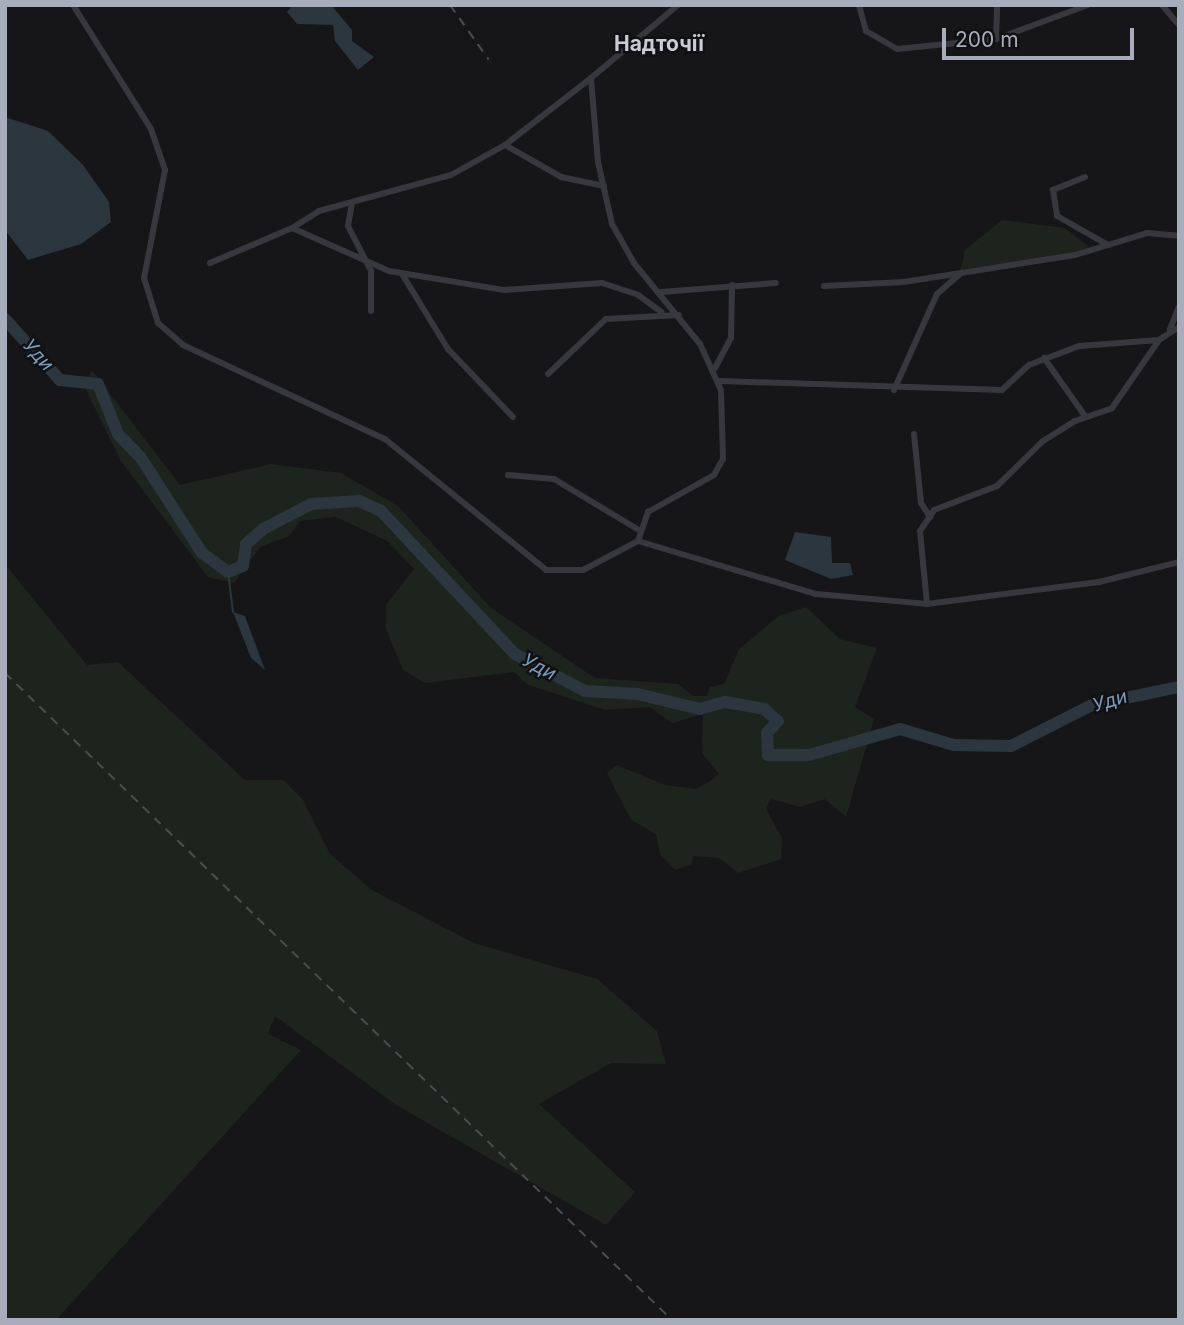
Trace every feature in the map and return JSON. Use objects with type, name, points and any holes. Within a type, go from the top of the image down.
[{"type":"street","points":[[73,5],[150,129],[165,170],[144,278],[152,310],[169,336],[385,439],[546,570],[583,570],[638,541],[816,594],[927,604],[1099,582],[1179,562]]},
{"type":"street","points":[[210,263],[292,228],[318,211],[451,175],[505,145],[591,78],[669,8],[678,5]]},
{"type":"street","points":[[859,5],[866,32],[897,49],[996,39],[1088,5]]},
{"type":"street","points":[[996,39],[998,5]]},
{"type":"street","points":[[1162,5],[1179,25]]},
{"type":"street","points":[[591,78],[604,186],[612,224],[679,315],[715,368],[719,381],[723,459],[714,475],[648,512],[639,530],[638,541]]},
{"type":"street","points":[[505,145],[561,177],[604,186]]},
{"type":"street","points":[[1085,177],[1053,190],[1057,216],[1108,245]]},
{"type":"street","points":[[352,202],[348,226],[367,260],[371,311]]},
{"type":"street","points":[[292,228],[402,274],[504,290],[602,284],[638,295],[661,313]]},
{"type":"street","points":[[824,286],[894,284],[1108,245],[1147,233],[1179,236]]},
{"type":"street","points":[[894,390],[937,294],[964,271]]},
{"type":"street","points":[[402,274],[448,349],[513,417]]},
{"type":"street","points":[[661,292],[776,283]]},
{"type":"street","points":[[715,368],[731,338],[732,285]]},
{"type":"street","points":[[1170,331],[1179,307]]},
{"type":"street","points":[[548,374],[606,319],[661,313],[679,315]]},
{"type":"street","points":[[927,604],[920,531],[930,517],[997,485],[1030,451],[1085,416],[1112,408],[1159,340],[1179,327]]},
{"type":"street","points":[[719,381],[894,390],[1002,390],[1044,358],[1079,346],[1159,340]]},
{"type":"street","points":[[1044,358],[1085,416]]},
{"type":"street","points":[[914,434],[921,503],[930,517]]},
{"type":"street","points":[[508,475],[554,478],[639,530]]},
{"type":"shaded area","points":[[293,5],[331,5],[352,30],[352,41],[374,57],[358,70],[335,41],[333,25],[297,24],[287,12]]},
{"type":"shaded area","points":[[5,117],[48,131],[83,165],[109,202],[111,222],[81,244],[28,260],[5,230]]},
{"type":"shaded area","points":[[1002,220],[1065,228],[1089,247],[1070,256],[961,269],[965,250]]},
{"type":"shaded area","points":[[92,370],[180,485],[271,464],[341,473],[398,506],[491,608],[595,678],[678,684],[693,696],[707,696],[710,687],[724,684],[739,649],[779,616],[806,607],[840,639],[877,648],[855,707],[874,719],[846,817],[825,799],[800,807],[771,799],[766,809],[782,838],[781,859],[738,873],[719,858],[693,856],[692,864],[675,870],[660,854],[656,834],[631,820],[607,773],[617,765],[665,785],[696,789],[709,782],[719,774],[702,753],[703,714],[672,723],[650,707],[605,710],[528,685],[514,672],[425,683],[403,670],[386,629],[386,605],[414,569],[387,541],[336,517],[300,521],[289,536],[260,547],[234,583],[208,577],[121,461],[84,386]]},
{"type":"shaded area","points":[[795,532],[831,537],[832,563],[850,563],[853,575],[831,579],[785,560]]},
{"type":"shaded area","points":[[5,564],[87,665],[118,662],[245,780],[283,780],[303,800],[330,854],[372,890],[474,943],[597,979],[657,1031],[666,1064],[611,1063],[539,1104],[635,1192],[606,1225],[396,1105],[275,1016],[268,1034],[301,1050],[56,1320],[5,1320]]},
{"type":"shaded area","points":[[233,612],[245,616],[265,670],[251,658]]},
{"type":"waterway","name":"Уди","points":[[5,319],[60,380],[98,384],[118,434],[141,458],[202,553],[228,572],[243,566],[246,544],[263,529],[311,504],[359,501],[381,511],[515,654],[585,691],[638,694],[700,709],[725,702],[764,709],[778,721],[767,733],[768,755],[809,755],[900,729],[954,745],[1011,746],[1092,705],[1179,687]]},
{"type":"waterway","points":[[228,572],[233,612]]},
{"type":"railway","points":[[450,5],[489,60]]},
{"type":"railway","points":[[5,673],[672,1320]]},
{"type":"district","name":"Надточії","points":[[659,44]]}]
